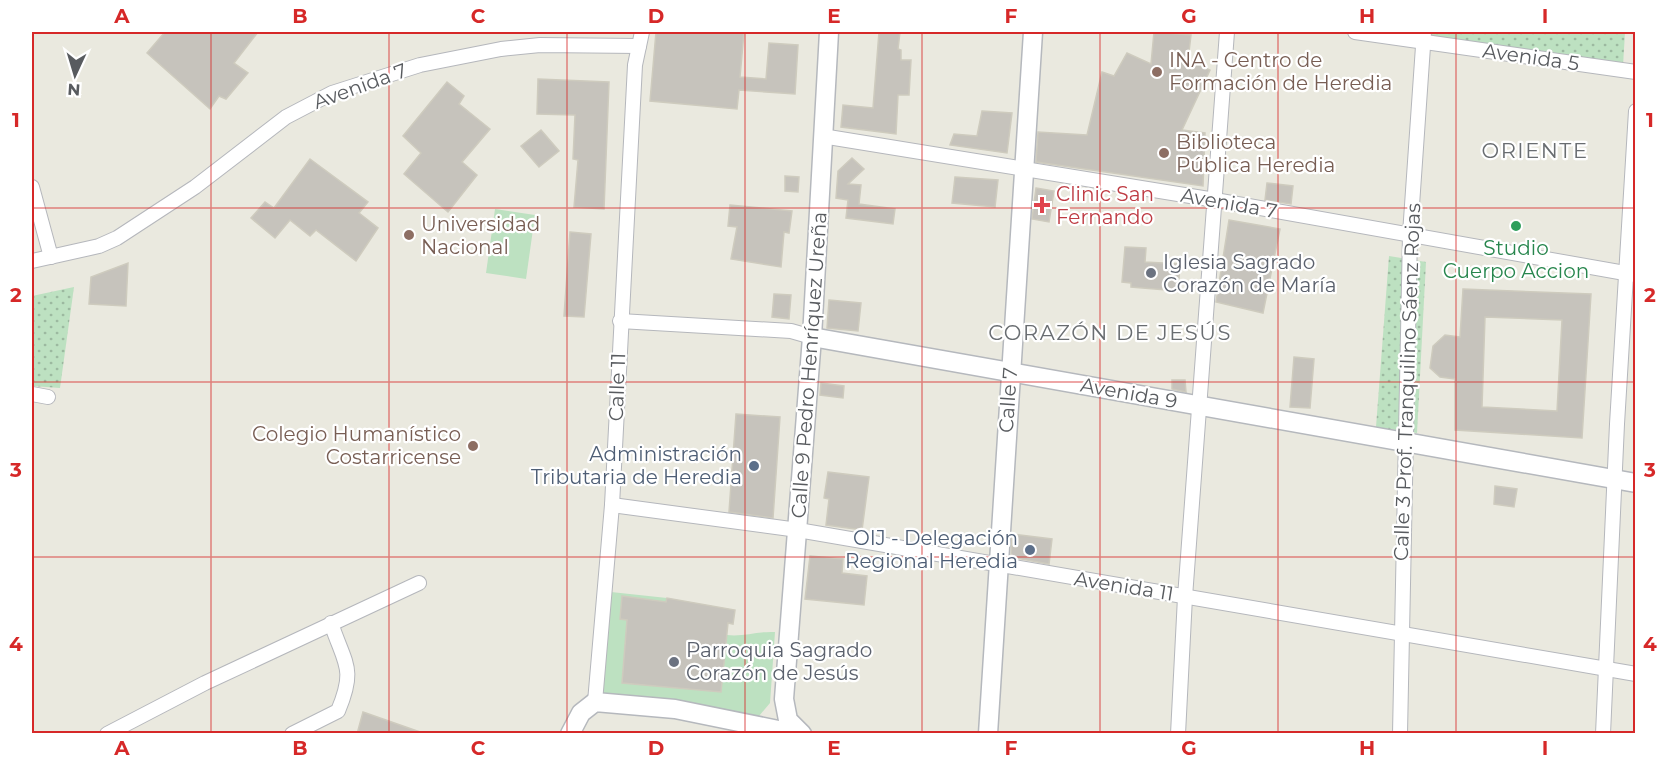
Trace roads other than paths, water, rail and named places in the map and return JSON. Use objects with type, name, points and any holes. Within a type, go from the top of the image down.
[{"type":"main road","name":"Calle 9 Pedro Henríquez Ureña","points":[[800,734],[788,720],[784,699],[812,337],[829,32]]},
{"type":"main road","name":"Calle 7","points":[[988,734],[997,565],[1033,32]]},
{"type":"main road","name":"Avenida 9","points":[[812,337],[1635,483]]},
{"type":"main road","points":[[746,728],[766,721],[784,699]]},
{"type":"main road","points":[[570,734],[581,713],[595,702],[675,709],[746,728],[800,734]]},
{"type":"street","name":"Calle 11","points":[[595,702],[612,505],[635,65],[642,32]]},
{"type":"street","points":[[1178,734],[1185,597],[1227,32]]},
{"type":"street","name":"Avenida 5","points":[[1355,32],[1423,37],[1635,72]]},
{"type":"street","name":"Calle 3 Prof. Tranquilino Sáenz Rojas","points":[[1400,734],[1404,442],[1410,234],[1423,37]]},
{"type":"street","name":"Avenida 7","points":[[32,261],[99,246],[117,238],[195,187],[286,117],[332,93],[420,65],[501,49],[540,45],[639,46]]},
{"type":"street","points":[[1603,734],[1615,480],[1631,274],[1635,111]]},
{"type":"street","name":"Avenida 7","points":[[822,136],[1215,200],[1631,274]]},
{"type":"street","points":[[32,187],[51,256]]},
{"type":"street","name":"Avenida 9","points":[[620,321],[791,331],[812,337]]},
{"type":"street","points":[[32,394],[48,397]]},
{"type":"street","name":"Avenida 11","points":[[612,505],[798,530],[1635,674]]},
{"type":"street","points":[[107,734],[205,683],[418,583]]},
{"type":"street","points":[[292,734],[338,711],[349,686],[349,672],[331,623]]},
{"type":"place","name":"INA - Centro de Formación de Heredia","points":[[1157,72]]},
{"type":"place","name":"Biblioteca Pública Heredia","points":[[1164,153]]},
{"type":"place","name":"Clinic San Fernando","points":[[1042,205]]},
{"type":"place","name":"Studio Cuerpo Accion","points":[[1516,226]]},
{"type":"place","name":"Universidad Nacional","points":[[409,235]]},
{"type":"place","name":"Iglesia Sagrado Corazón de María","points":[[1151,273]]},
{"type":"place","name":"Colegio Humanístico Costarricense","points":[[473,446]]},
{"type":"place","name":"Administración Tributaria de Heredia","points":[[754,466]]},
{"type":"place","name":"OIJ - Delegación Regional Heredia","points":[[1030,550]]},
{"type":"place","name":"Parroquia Sagrado Corazón de Jesús","points":[[674,662]]},
{"type":"district","name":"ORIENTE","points":[[1535,150]]},
{"type":"district","name":"CORAZÓN DE JESÚS","points":[[1110,332]]}]
